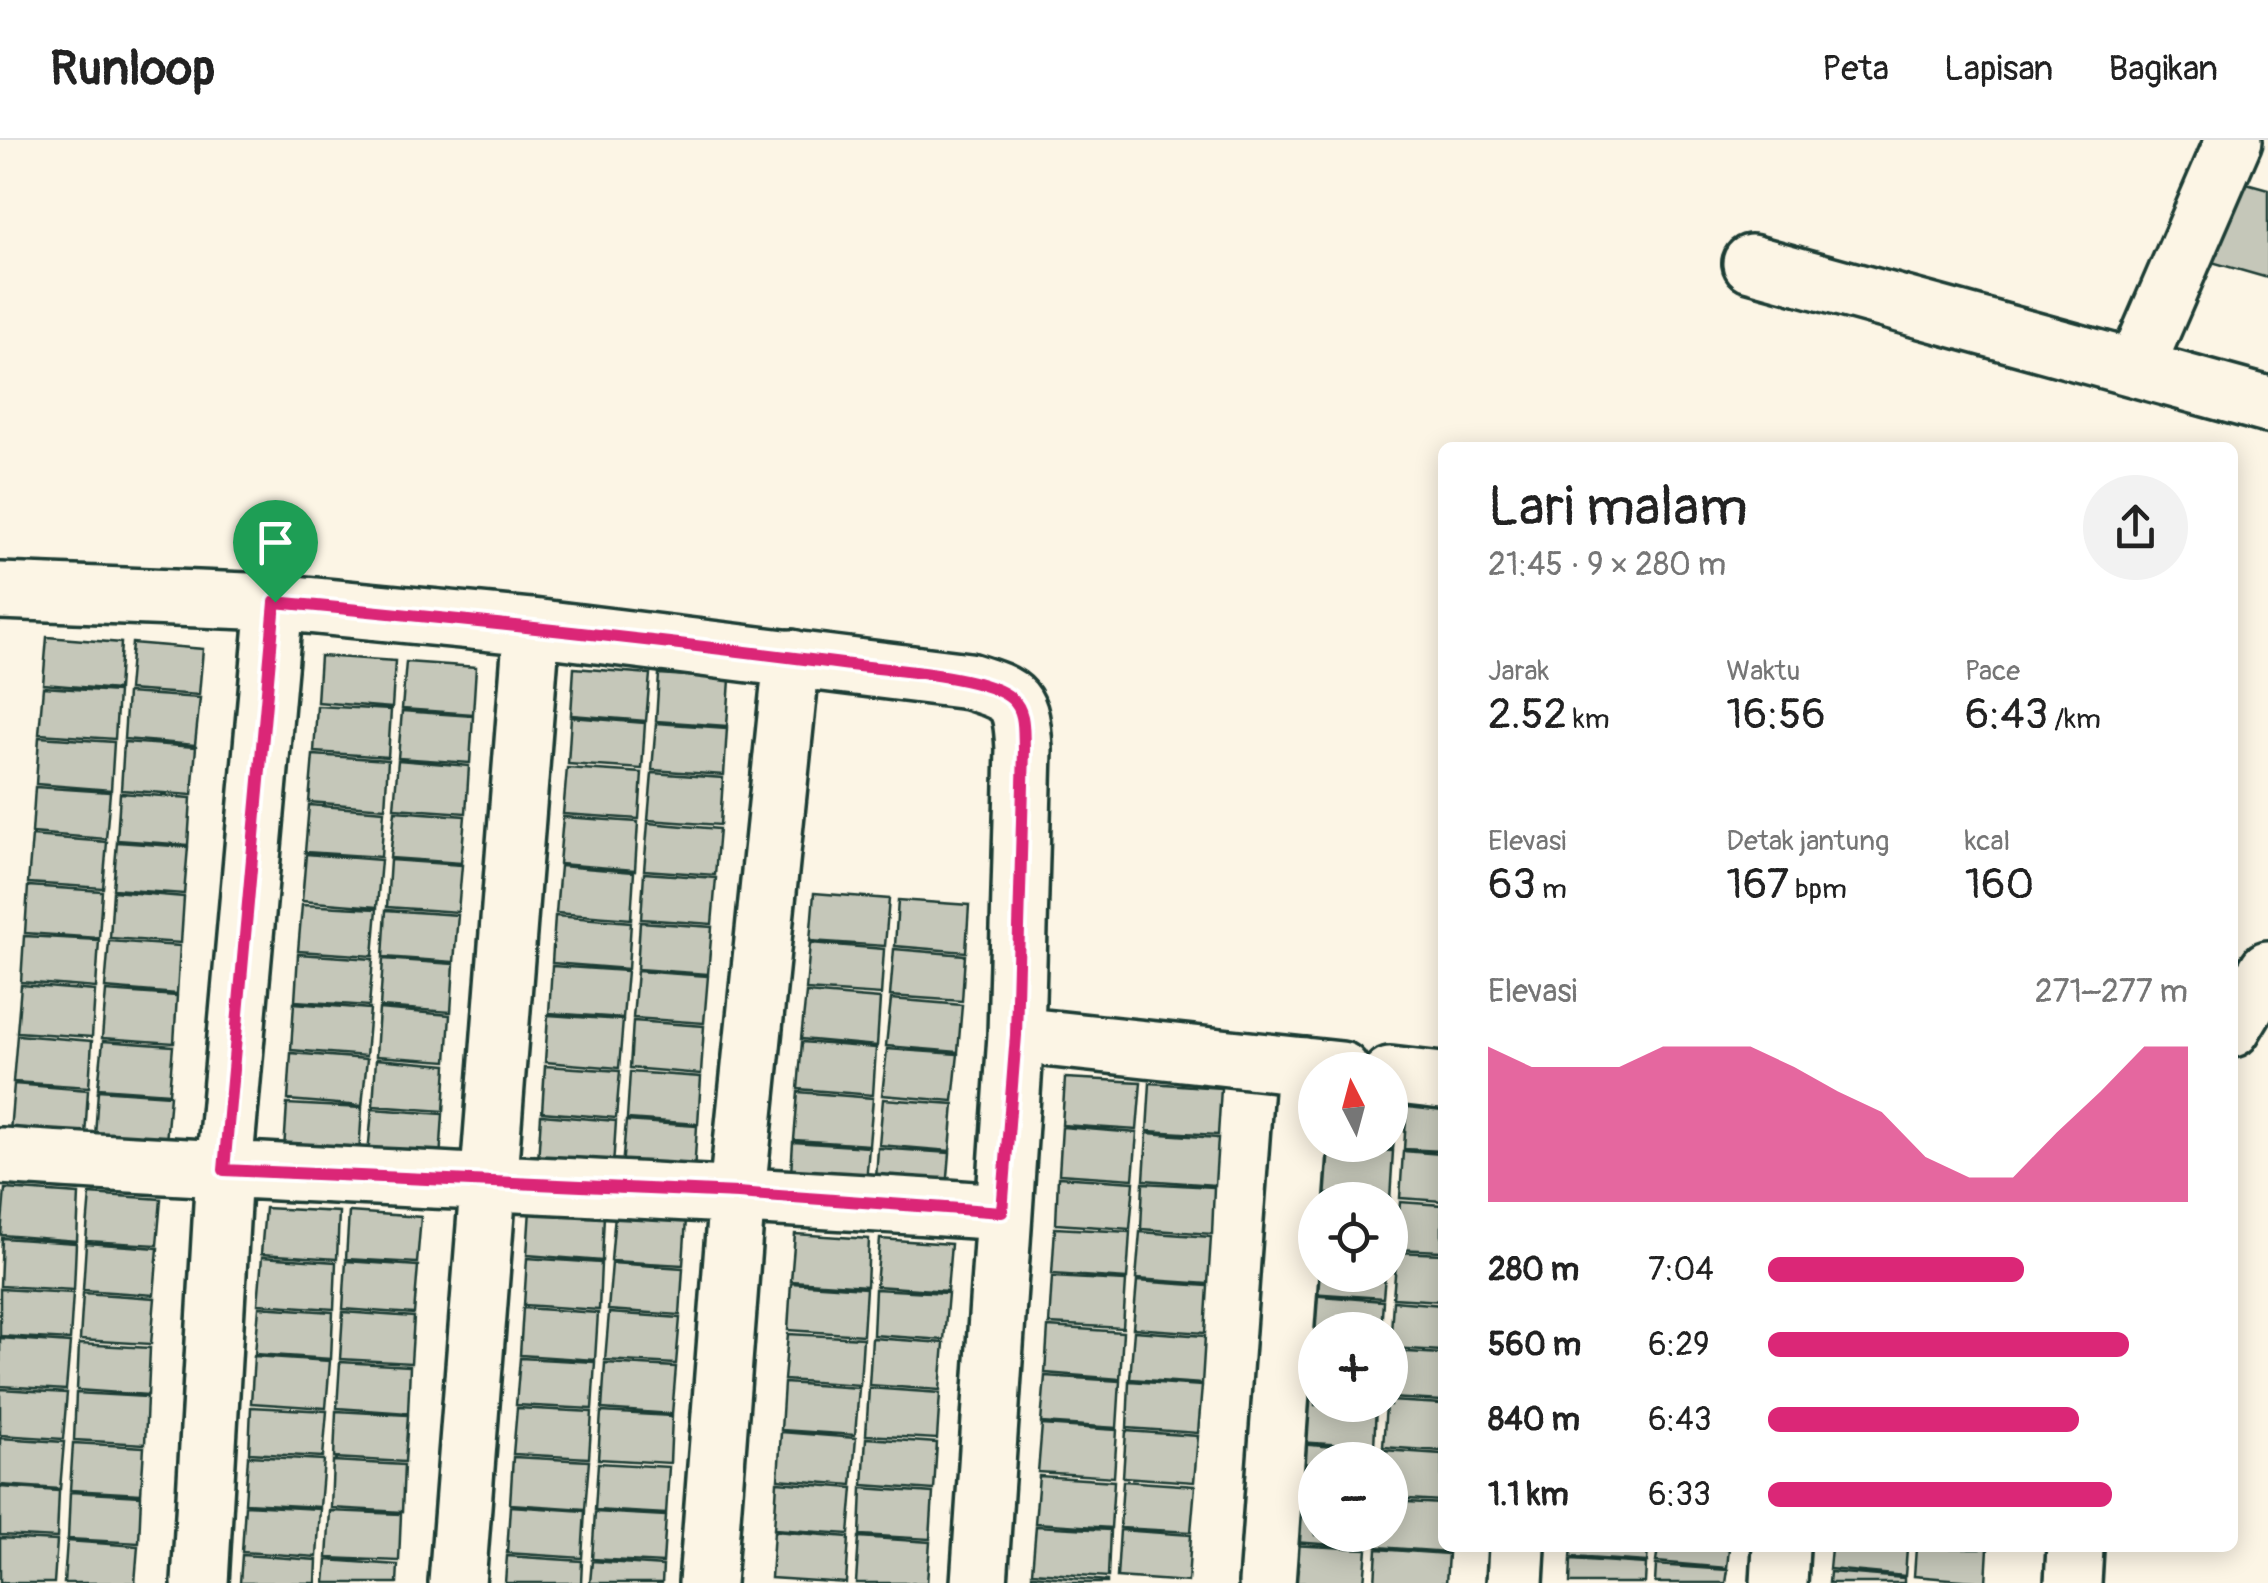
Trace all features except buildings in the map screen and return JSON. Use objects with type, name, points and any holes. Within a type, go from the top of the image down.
[{"type":"street","points":[[2136,367],[2234,140]]},
{"type":"street","points":[[1752,263],[2268,405]]},
{"type":"street","points":[[0,592],[275,602],[532,627],[968,681],[1012,698],[1022,712],[1016,1035],[979,1583]]},
{"type":"street","points":[[200,1583],[224,1170],[275,602]]},
{"type":"street","points":[[456,1583],[532,627]]},
{"type":"street","points":[[707,1583],[738,1193],[792,658]]},
{"type":"street","points":[[2238,1019],[2268,969]]},
{"type":"street","points":[[1016,1035],[1298,1065]]},
{"type":"street","points":[[1408,1077],[1438,1080]]},
{"type":"street","points":[[0,1156],[738,1193],[1002,1212]]},
{"type":"street","points":[[1267,1583],[1314,1162]]},
{"type":"street","points":[[1515,1583],[1517,1552]]},
{"type":"street","points":[[1779,1583],[1782,1552]]},
{"type":"street","points":[[2073,1583],[2075,1552]]},
{"type":"route","points":[[275,602],[792,658],[968,681],[1012,698],[1022,712],[1024,749],[1016,1035],[1002,1212],[738,1193],[224,1170],[275,602]]}]
